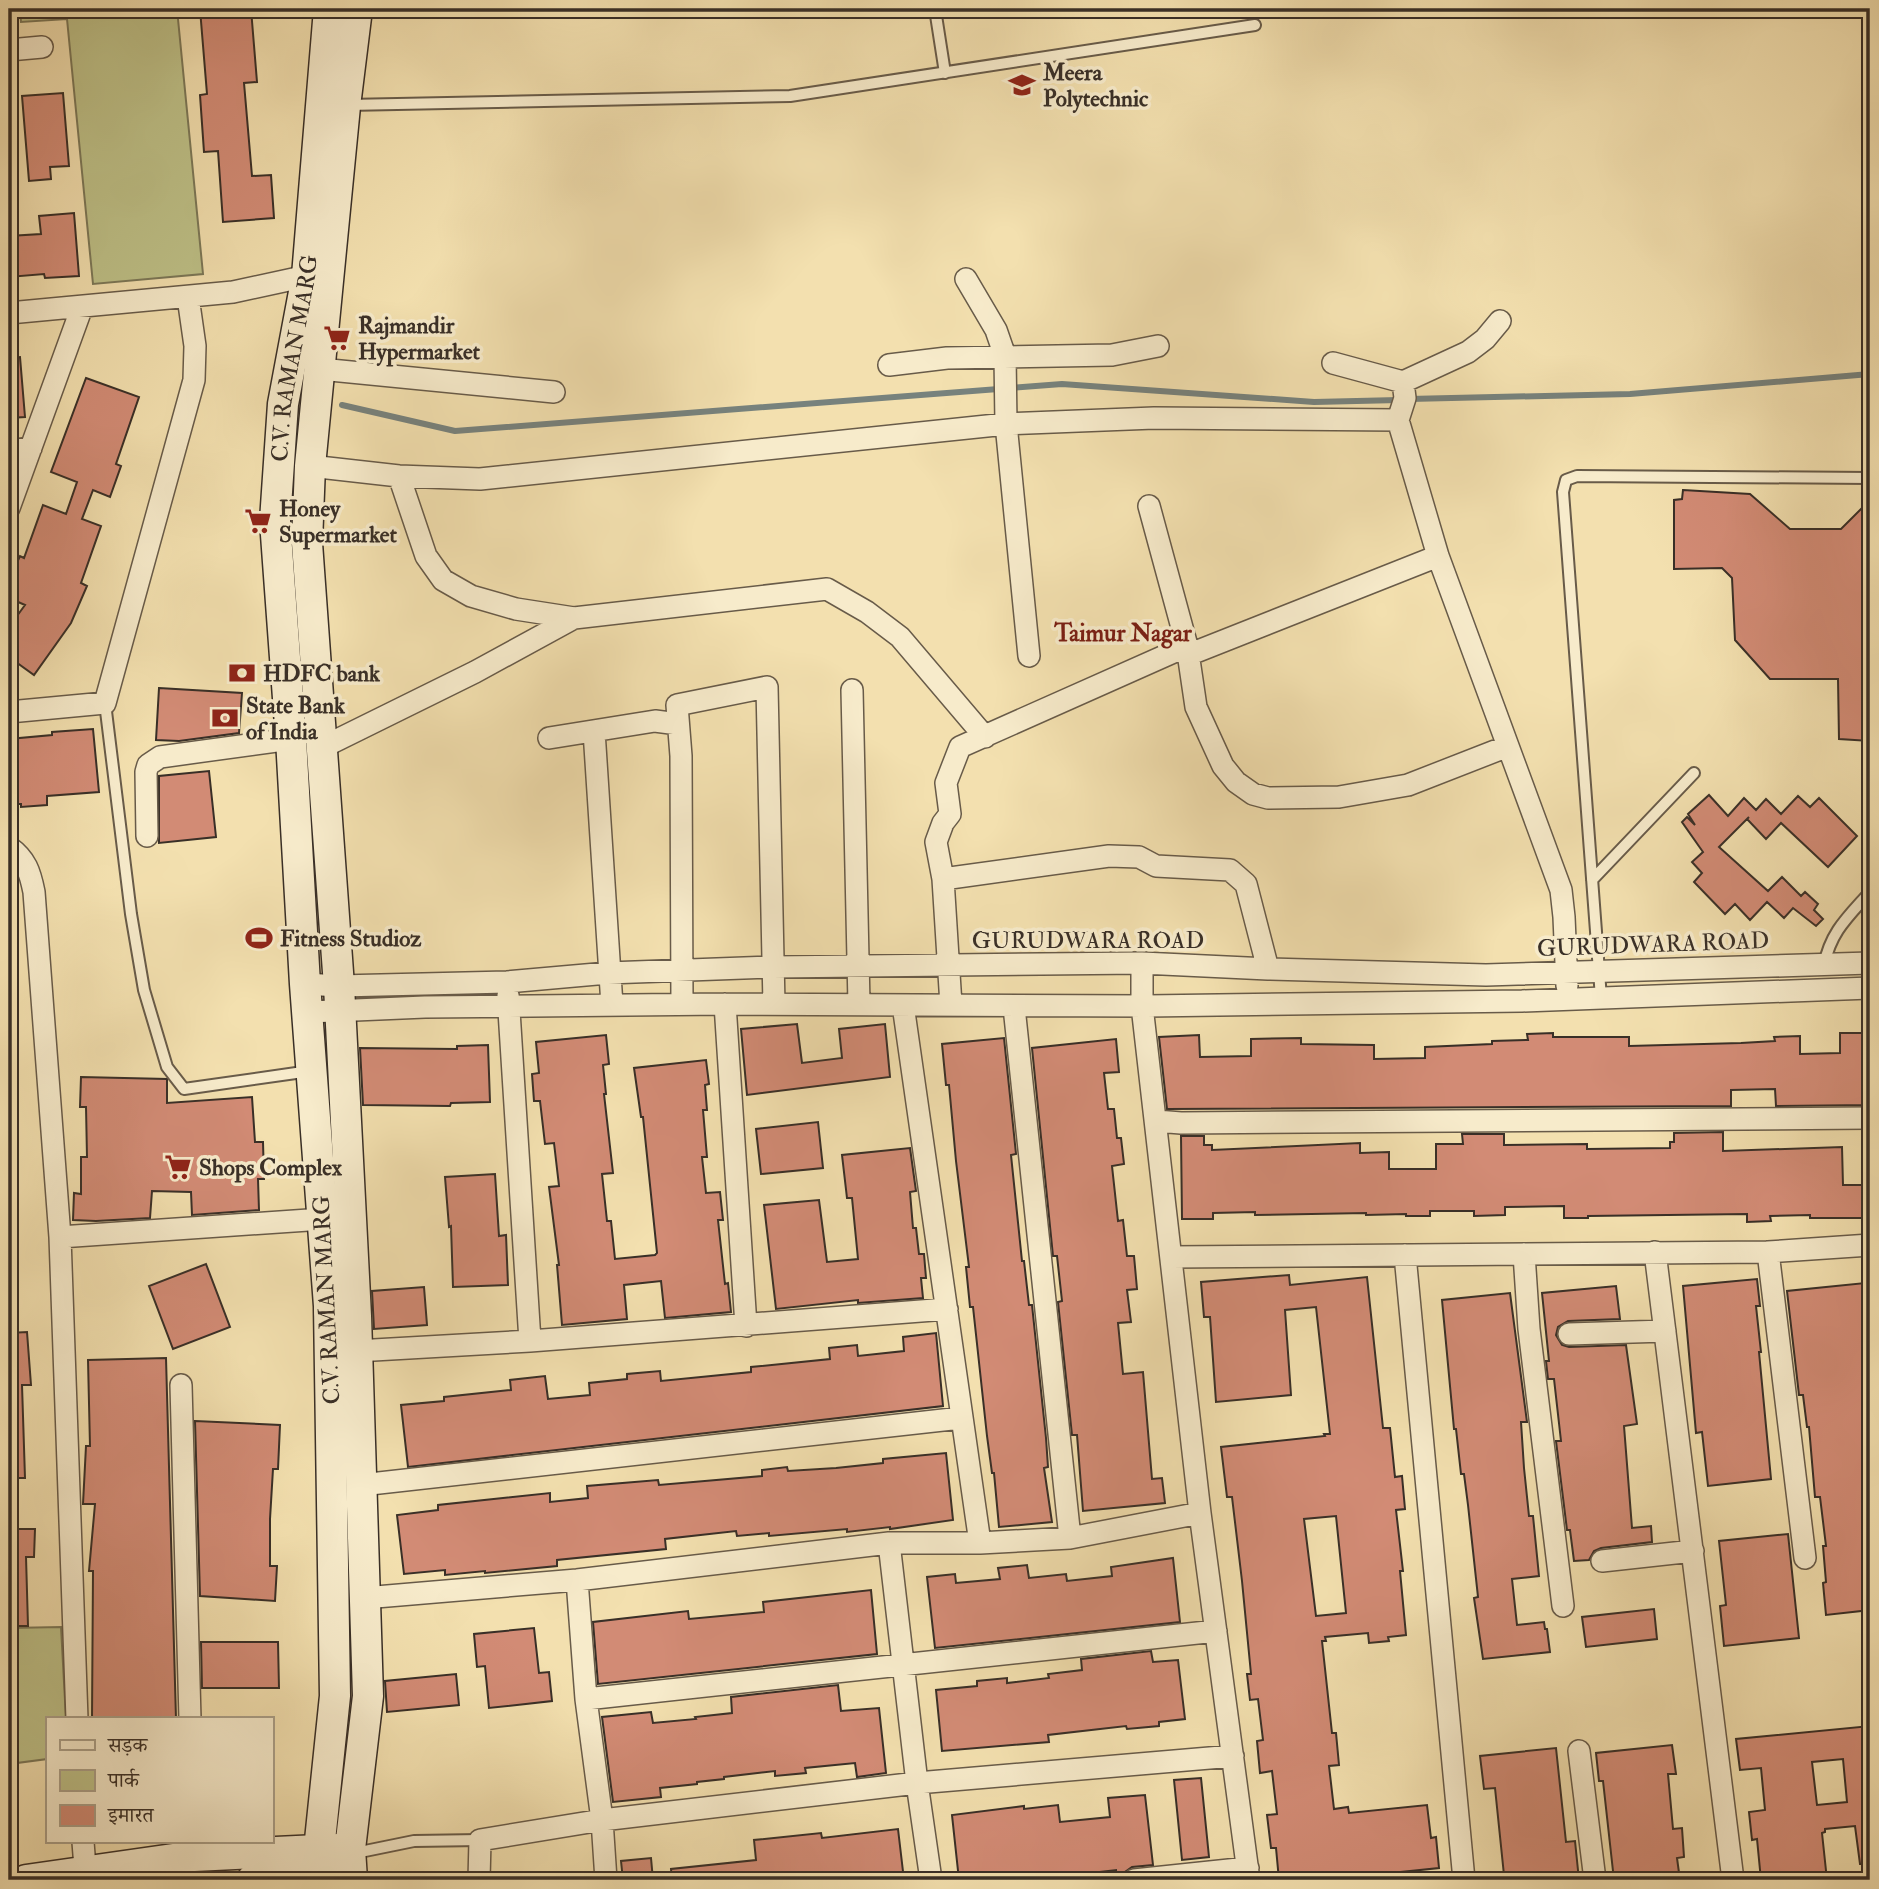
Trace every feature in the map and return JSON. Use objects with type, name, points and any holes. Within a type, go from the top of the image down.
[{"type":"main road","name":"C.V. RAMAN MARG","points":[[321,1868],[335,1696],[329,1307],[275,521],[283,404],[307,276],[329,9]]},
{"type":"main road","name":"C.V. RAMAN MARG","points":[[352,1867],[368,1696],[356,1351],[339,998],[307,543],[310,466],[357,9]]},
{"type":"main road","points":[[26,1880],[86,1876],[194,1849],[321,1868]]},
{"type":"main road","points":[[251,1880],[321,1868],[352,1867]]},
{"type":"street","points":[[9,50],[42,47]]},
{"type":"street","points":[[9,313],[233,292],[307,276]]},
{"type":"street","points":[[966,279],[996,330],[1004,356],[1006,424],[1029,656]]},
{"type":"street","points":[[9,712],[105,704],[194,380],[195,346],[188,296]]},
{"type":"street","points":[[9,508],[82,307]]},
{"type":"street","points":[[310,466],[400,476],[480,479],[1006,424],[1154,418],[1402,402],[1485,339],[1500,321]]},
{"type":"street","points":[[889,365],[947,358],[1112,355],[1158,346]]},
{"type":"street","points":[[1332,363],[1402,402],[1438,556],[1561,890],[1568,999]]},
{"type":"street","points":[[320,369],[554,392]]},
{"type":"street","points":[[9,451],[30,448]]},
{"type":"street","points":[[400,476],[426,556],[443,580],[471,596],[505,606],[574,618],[827,589],[867,612],[900,637],[985,737]]},
{"type":"street","points":[[1149,506],[1188,650],[1196,707],[1223,766],[1236,782],[1253,794],[1268,798],[1322,798],[1372,792],[1408,785],[1508,746]]},
{"type":"street","points":[[951,1005],[943,878],[936,842],[943,823],[950,814],[946,783],[960,747],[1188,650],[1438,556]]},
{"type":"street","points":[[321,748],[475,672],[574,618]]},
{"type":"street","points":[[682,1004],[681,756],[677,705],[766,687],[774,1004]]},
{"type":"street","points":[[852,690],[859,1004]]},
{"type":"street","points":[[549,738],[655,721],[678,724]]},
{"type":"street","points":[[594,731],[612,1005]]},
{"type":"street","points":[[147,836],[146,772],[153,761],[160,757],[292,739]]},
{"type":"street","points":[[9,847],[21,856],[30,872],[34,892],[60,1237],[77,1717]]},
{"type":"street","points":[[943,878],[1109,856],[1139,857],[1156,866],[1230,870],[1246,884],[1268,969]]},
{"type":"street","points":[[1134,1880],[1248,1874],[1200,1513],[1142,1006],[1142,963]]},
{"type":"street","name":"GURUDWARA ROAD","points":[[307,998],[339,998],[608,974],[773,967],[1142,963],[1486,975],[1870,963]]},
{"type":"street","points":[[507,982],[530,1341]]},
{"type":"street","points":[[307,998],[508,1006],[859,1004],[1014,1007],[1568,999],[1870,988]]},
{"type":"street","points":[[725,1004],[746,1325]]},
{"type":"street","points":[[903,1005],[980,1543]]},
{"type":"street","points":[[1014,1007],[1070,1538]]},
{"type":"street","points":[[1156,1121],[1194,1123],[1870,1118]]},
{"type":"street","points":[[60,1237],[323,1219]]},
{"type":"street","points":[[1171,1257],[1768,1252],[1870,1245]]},
{"type":"street","points":[[1655,1252],[1734,1880]]},
{"type":"street","points":[[1768,1252],[1805,1558]]},
{"type":"street","points":[[1524,1254],[1529,1329],[1563,1606]]},
{"type":"street","points":[[1405,1255],[1464,1880]]},
{"type":"street","points":[[356,1351],[530,1341],[947,1309]]},
{"type":"street","points":[[1569,1334],[1665,1331]]},
{"type":"street","points":[[181,1385],[190,1717]]},
{"type":"street","points":[[360,1485],[961,1418]]},
{"type":"street","points":[[364,1598],[577,1580],[889,1543],[980,1543],[1070,1538],[1200,1513]]},
{"type":"street","points":[[889,1543],[931,1880]]},
{"type":"street","points":[[1602,1561],[1693,1551]]},
{"type":"street","points":[[577,1580],[586,1699],[606,1880]]},
{"type":"street","points":[[586,1699],[1216,1631]]},
{"type":"street","points":[[1579,1751],[1595,1880]]},
{"type":"street","points":[[479,1880],[480,1840],[601,1820],[917,1783],[1233,1756]]},
{"type":"street","points":[[83,1843],[86,1876]]},
{"type":"lane","points":[[935,9],[944,73]]},
{"type":"lane","points":[[345,106],[790,96],[1255,25]]},
{"type":"lane","points":[[1601,998],[1563,492],[1566,480],[1577,476],[1870,478]]},
{"type":"lane","points":[[105,704],[131,914],[142,977],[167,1067],[184,1089],[313,1070]]},
{"type":"lane","points":[[1592,880],[1694,774]]},
{"type":"lane","points":[[1824,965],[1828,945],[1835,932],[1870,892]]},
{"type":"lane","points":[[352,1867],[365,1851],[414,1841],[480,1840]]},
{"type":"green space","points":[[20,9],[177,9],[203,274],[93,284],[67,19],[21,22]]},
{"type":"green space","points":[[61,1627],[66,1717],[46,1717],[46,1759],[9,1764],[9,1628]]},
{"type":"building","points":[[200,9],[251,9],[257,82],[244,83],[252,176],[271,175],[274,218],[223,222],[218,151],[204,152],[200,95],[207,94]]},
{"type":"building","points":[[63,93],[69,166],[50,167],[51,179],[29,181],[22,96]]},
{"type":"building","points":[[74,213],[79,276],[45,278],[44,274],[9,277],[9,236],[41,234],[39,216]]},
{"type":"building","points":[[20,357],[25,417],[9,418],[9,358]]},
{"type":"building","points":[[86,378],[139,397],[116,464],[121,466],[110,497],[93,490],[82,519],[101,526],[81,583],[87,586],[71,623],[34,675],[9,657],[9,627],[25,605],[9,598],[9,580],[20,556],[24,558],[43,505],[66,514],[77,482],[51,472]]},
{"type":"building","points":[[1683,490],[1750,494],[1790,529],[1841,529],[1870,500],[1870,741],[1839,739],[1838,679],[1770,679],[1735,640],[1732,578],[1722,568],[1674,569],[1674,500],[1682,499]]},
{"type":"building","points":[[159,688],[242,693],[239,733],[179,741],[156,740]]},
{"type":"building","points":[[93,729],[99,792],[47,796],[47,805],[21,807],[21,804],[9,804],[9,739]]},
{"type":"building","points":[[209,771],[216,837],[159,843],[159,776]]},
{"type":"building","points":[[1709,795],[1728,816],[1744,798],[1756,810],[1766,799],[1781,814],[1798,796],[1810,807],[1819,798],[1857,836],[1828,867],[1781,823],[1766,839],[1747,819],[1719,847],[1768,891],[1782,877],[1801,896],[1805,892],[1818,904],[1814,910],[1823,919],[1816,926],[1793,908],[1784,918],[1767,902],[1750,920],[1735,904],[1725,914],[1694,882],[1702,873],[1692,862],[1703,852],[1682,822],[1687,817],[1695,825],[1688,814]]},
{"type":"building","points":[[797,1024],[802,1063],[842,1058],[839,1029],[885,1024],[890,1077],[747,1095],[741,1029]]},
{"type":"building","points":[[1553,1033],[1553,1037],[1629,1037],[1629,1046],[1741,1043],[1800,1036],[1800,1054],[1840,1053],[1840,1033],[1867,1033],[1869,1105],[1776,1106],[1775,1089],[1731,1090],[1731,1106],[1167,1109],[1159,1037],[1199,1035],[1200,1057],[1251,1056],[1251,1039],[1301,1038],[1301,1044],[1374,1045],[1374,1059],[1425,1058],[1425,1047],[1492,1044],[1492,1041],[1528,1040],[1527,1034]]},
{"type":"building","points":[[606,1035],[609,1064],[603,1065],[604,1094],[613,1173],[602,1174],[607,1221],[611,1221],[615,1259],[657,1253],[643,1117],[634,1068],[706,1060],[709,1084],[705,1085],[707,1110],[703,1110],[707,1157],[702,1157],[706,1193],[720,1192],[723,1220],[718,1220],[731,1312],[665,1318],[661,1281],[624,1285],[627,1319],[562,1325],[559,1265],[549,1187],[559,1186],[554,1143],[545,1144],[540,1101],[534,1101],[532,1074],[539,1073],[536,1042]]},
{"type":"building","points":[[1004,1038],[1016,1154],[1011,1155],[1022,1261],[1029,1305],[1032,1305],[1046,1438],[1048,1467],[1044,1468],[1052,1522],[999,1527],[973,1307],[970,1307],[966,1267],[969,1267],[942,1044]]},
{"type":"building","points":[[1116,1039],[1119,1072],[1104,1073],[1108,1109],[1114,1109],[1117,1138],[1121,1138],[1124,1164],[1112,1166],[1118,1221],[1123,1220],[1127,1256],[1134,1256],[1137,1289],[1127,1290],[1131,1322],[1118,1323],[1123,1374],[1143,1372],[1152,1479],[1162,1478],[1165,1503],[1083,1511],[1077,1435],[1072,1435],[1058,1302],[1062,1301],[1057,1256],[1053,1256],[1032,1048]]},
{"type":"building","points":[[488,1045],[490,1102],[451,1103],[450,1106],[363,1105],[360,1048],[457,1049],[457,1046]]},
{"type":"building","points":[[81,1077],[167,1079],[167,1103],[252,1097],[255,1142],[263,1142],[264,1179],[258,1179],[259,1210],[192,1215],[191,1192],[152,1191],[150,1218],[73,1220],[74,1193],[81,1194],[81,1157],[87,1157],[86,1107],[80,1107]]},
{"type":"building","points":[[818,1122],[823,1168],[761,1174],[756,1129]]},
{"type":"building","points":[[1723,1132],[1723,1151],[1842,1147],[1843,1185],[1869,1185],[1870,1218],[1770,1216],[1771,1221],[1747,1222],[1747,1214],[1564,1218],[1564,1206],[1505,1207],[1505,1215],[1474,1216],[1474,1211],[1430,1211],[1430,1216],[1366,1213],[1255,1215],[1255,1212],[1213,1213],[1213,1219],[1182,1219],[1181,1136],[1204,1136],[1204,1145],[1212,1145],[1212,1150],[1360,1143],[1360,1153],[1389,1152],[1389,1169],[1436,1169],[1436,1144],[1463,1144],[1462,1134],[1504,1134],[1504,1145],[1587,1144],[1587,1149],[1670,1148],[1670,1142],[1674,1142],[1674,1133]]},
{"type":"building","points":[[910,1148],[916,1191],[910,1192],[913,1228],[916,1228],[919,1254],[924,1254],[926,1278],[921,1278],[923,1298],[858,1303],[858,1300],[776,1309],[764,1205],[819,1200],[827,1262],[858,1259],[852,1198],[847,1198],[842,1155]]},
{"type":"building","points":[[495,1174],[499,1236],[506,1235],[508,1285],[453,1287],[451,1226],[449,1227],[445,1177]]},
{"type":"building","points":[[206,1264],[230,1327],[173,1349],[149,1286]]},
{"type":"building","points":[[1289,1275],[1290,1285],[1367,1277],[1383,1428],[1390,1428],[1395,1477],[1402,1476],[1405,1509],[1396,1510],[1403,1571],[1400,1571],[1406,1635],[1388,1637],[1389,1641],[1369,1643],[1368,1633],[1325,1637],[1326,1641],[1322,1641],[1332,1733],[1336,1733],[1339,1765],[1329,1766],[1334,1809],[1348,1807],[1349,1813],[1427,1805],[1431,1838],[1436,1837],[1439,1868],[1323,1880],[1279,1880],[1276,1848],[1271,1848],[1267,1815],[1277,1814],[1272,1771],[1260,1773],[1257,1741],[1263,1740],[1258,1699],[1250,1700],[1247,1674],[1251,1674],[1242,1581],[1232,1497],[1227,1497],[1221,1447],[1330,1434],[1316,1307],[1285,1310],[1291,1395],[1216,1402],[1210,1317],[1204,1317],[1201,1282]],"holes":[[[1336,1516],[1346,1613],[1316,1616],[1304,1519]]]},
{"type":"building","points":[[1757,1279],[1760,1306],[1756,1306],[1759,1352],[1771,1479],[1708,1486],[1702,1432],[1696,1433],[1683,1286]]},
{"type":"building","points":[[1865,1283],[1870,1331],[1870,1342],[1865,1343],[1870,1391],[1870,1610],[1826,1615],[1823,1546],[1826,1546],[1820,1497],[1815,1497],[1809,1427],[1803,1395],[1799,1395],[1787,1291]]},
{"type":"building","points":[[1616,1286],[1620,1319],[1568,1321],[1558,1327],[1556,1335],[1562,1345],[1569,1347],[1626,1345],[1637,1424],[1624,1426],[1632,1528],[1651,1526],[1652,1542],[1601,1548],[1594,1551],[1589,1560],[1574,1561],[1570,1530],[1567,1530],[1556,1441],[1561,1441],[1554,1379],[1548,1379],[1546,1361],[1549,1361],[1542,1293]]},
{"type":"building","points":[[424,1287],[427,1325],[374,1329],[372,1291]]},
{"type":"building","points":[[1510,1293],[1527,1422],[1521,1422],[1524,1468],[1529,1516],[1533,1516],[1539,1576],[1512,1579],[1517,1625],[1544,1622],[1550,1652],[1483,1659],[1474,1598],[1478,1597],[1468,1505],[1454,1429],[1442,1300]]},
{"type":"building","points":[[27,1332],[31,1385],[22,1385],[25,1478],[9,1478],[9,1333]]},
{"type":"building","points":[[936,1333],[943,1406],[408,1467],[401,1405],[444,1401],[444,1397],[511,1390],[510,1380],[545,1376],[548,1399],[590,1395],[589,1383],[627,1379],[627,1374],[660,1371],[661,1381],[751,1372],[751,1367],[830,1359],[829,1348],[857,1345],[858,1356],[904,1351],[903,1337]]},
{"type":"building","points":[[166,1358],[176,1717],[92,1717],[93,1571],[89,1571],[95,1504],[83,1504],[86,1446],[90,1446],[88,1360]]},
{"type":"building","points":[[195,1421],[280,1425],[278,1469],[273,1469],[270,1519],[270,1566],[277,1566],[275,1601],[200,1596]]},
{"type":"building","points":[[946,1453],[953,1520],[890,1529],[847,1532],[847,1529],[769,1536],[769,1533],[737,1536],[736,1531],[665,1539],[666,1549],[557,1560],[557,1566],[485,1573],[445,1575],[445,1570],[404,1574],[397,1515],[438,1510],[438,1505],[550,1493],[550,1502],[588,1498],[587,1486],[658,1480],[659,1485],[762,1476],[762,1470],[787,1467],[788,1471],[836,1468],[883,1463],[883,1459]]},
{"type":"building","points":[[9,1529],[35,1529],[34,1557],[26,1557],[28,1626],[9,1626]]},
{"type":"building","points":[[1788,1534],[1799,1638],[1724,1646],[1720,1606],[1726,1605],[1719,1541]]},
{"type":"building","points":[[1173,1558],[1180,1622],[935,1648],[927,1577],[955,1574],[956,1583],[1000,1579],[998,1568],[1027,1565],[1029,1578],[1066,1574],[1067,1581],[1112,1576],[1111,1567]]},
{"type":"building","points":[[871,1590],[877,1654],[598,1684],[593,1622],[688,1611],[689,1619],[764,1612],[763,1602]]},
{"type":"building","points":[[1654,1609],[1657,1639],[1586,1647],[1582,1617]]},
{"type":"building","points":[[534,1628],[539,1673],[549,1672],[552,1701],[489,1708],[485,1666],[477,1667],[474,1634]]},
{"type":"building","points":[[201,1642],[278,1642],[279,1688],[202,1688]]},
{"type":"building","points":[[1151,1651],[1153,1662],[1178,1660],[1185,1719],[1159,1722],[1159,1726],[1127,1729],[1126,1726],[1048,1735],[1049,1742],[942,1751],[936,1690],[977,1686],[977,1681],[1007,1678],[1007,1683],[1049,1678],[1048,1674],[1082,1670],[1081,1659]]},
{"type":"building","points":[[456,1674],[459,1705],[387,1712],[385,1681]]},
{"type":"building","points":[[838,1685],[841,1711],[879,1708],[886,1773],[857,1777],[855,1763],[805,1768],[806,1773],[775,1776],[775,1771],[660,1788],[661,1797],[613,1802],[602,1717],[651,1712],[653,1723],[696,1719],[695,1717],[732,1713],[731,1697]]},
{"type":"building","points":[[1870,1726],[1870,1864],[1860,1864],[1855,1826],[1825,1829],[1822,1833],[1827,1880],[1761,1880],[1757,1839],[1752,1840],[1749,1812],[1765,1810],[1761,1768],[1740,1770],[1736,1739]],"holes":[[[1843,1759],[1847,1802],[1817,1805],[1812,1762]]]},
{"type":"building","points":[[1672,1745],[1676,1774],[1668,1774],[1673,1829],[1682,1828],[1684,1857],[1677,1858],[1680,1880],[1614,1880],[1603,1781],[1599,1781],[1596,1753]]},
{"type":"building","points":[[1556,1748],[1566,1842],[1575,1841],[1579,1880],[1510,1880],[1509,1874],[1504,1875],[1495,1788],[1484,1789],[1480,1756]]},
{"type":"building","points":[[1201,1778],[1209,1857],[1182,1860],[1174,1780]]},
{"type":"building","points":[[1145,1795],[1153,1865],[1132,1867],[1116,1875],[1116,1870],[1038,1879],[959,1880],[952,1815],[1024,1806],[1024,1809],[1058,1805],[1060,1822],[1110,1817],[1108,1798]]},
{"type":"building","points":[[898,1829],[904,1880],[672,1880],[671,1869],[756,1860],[754,1840],[821,1833],[822,1838]]},
{"type":"building","points":[[651,1858],[653,1880],[623,1880],[621,1861]]},
{"type":"waterway","points":[[1409,399],[1630,394],[1870,374]]},
{"type":"waterway","points":[[342,405],[455,431],[1062,384],[1314,402],[1399,400]]},
{"type":"place","name":"Meera Polytechnic","points":[[1022,85]]},
{"type":"place","name":"Rajmandir Hypermarket","points":[[337,338]]},
{"type":"place","name":"Honey Supermarket","points":[[258,521]]},
{"type":"place","name":"HDFC bank","points":[[242,673]]},
{"type":"place","name":"State Bank of India","points":[[225,718]]},
{"type":"place","name":"Fitness Studioz","points":[[259,938]]},
{"type":"place","name":"Shops Complex","points":[[178,1167]]},
{"type":"district","name":"Taimur Nagar","points":[[1123,633]]}]
